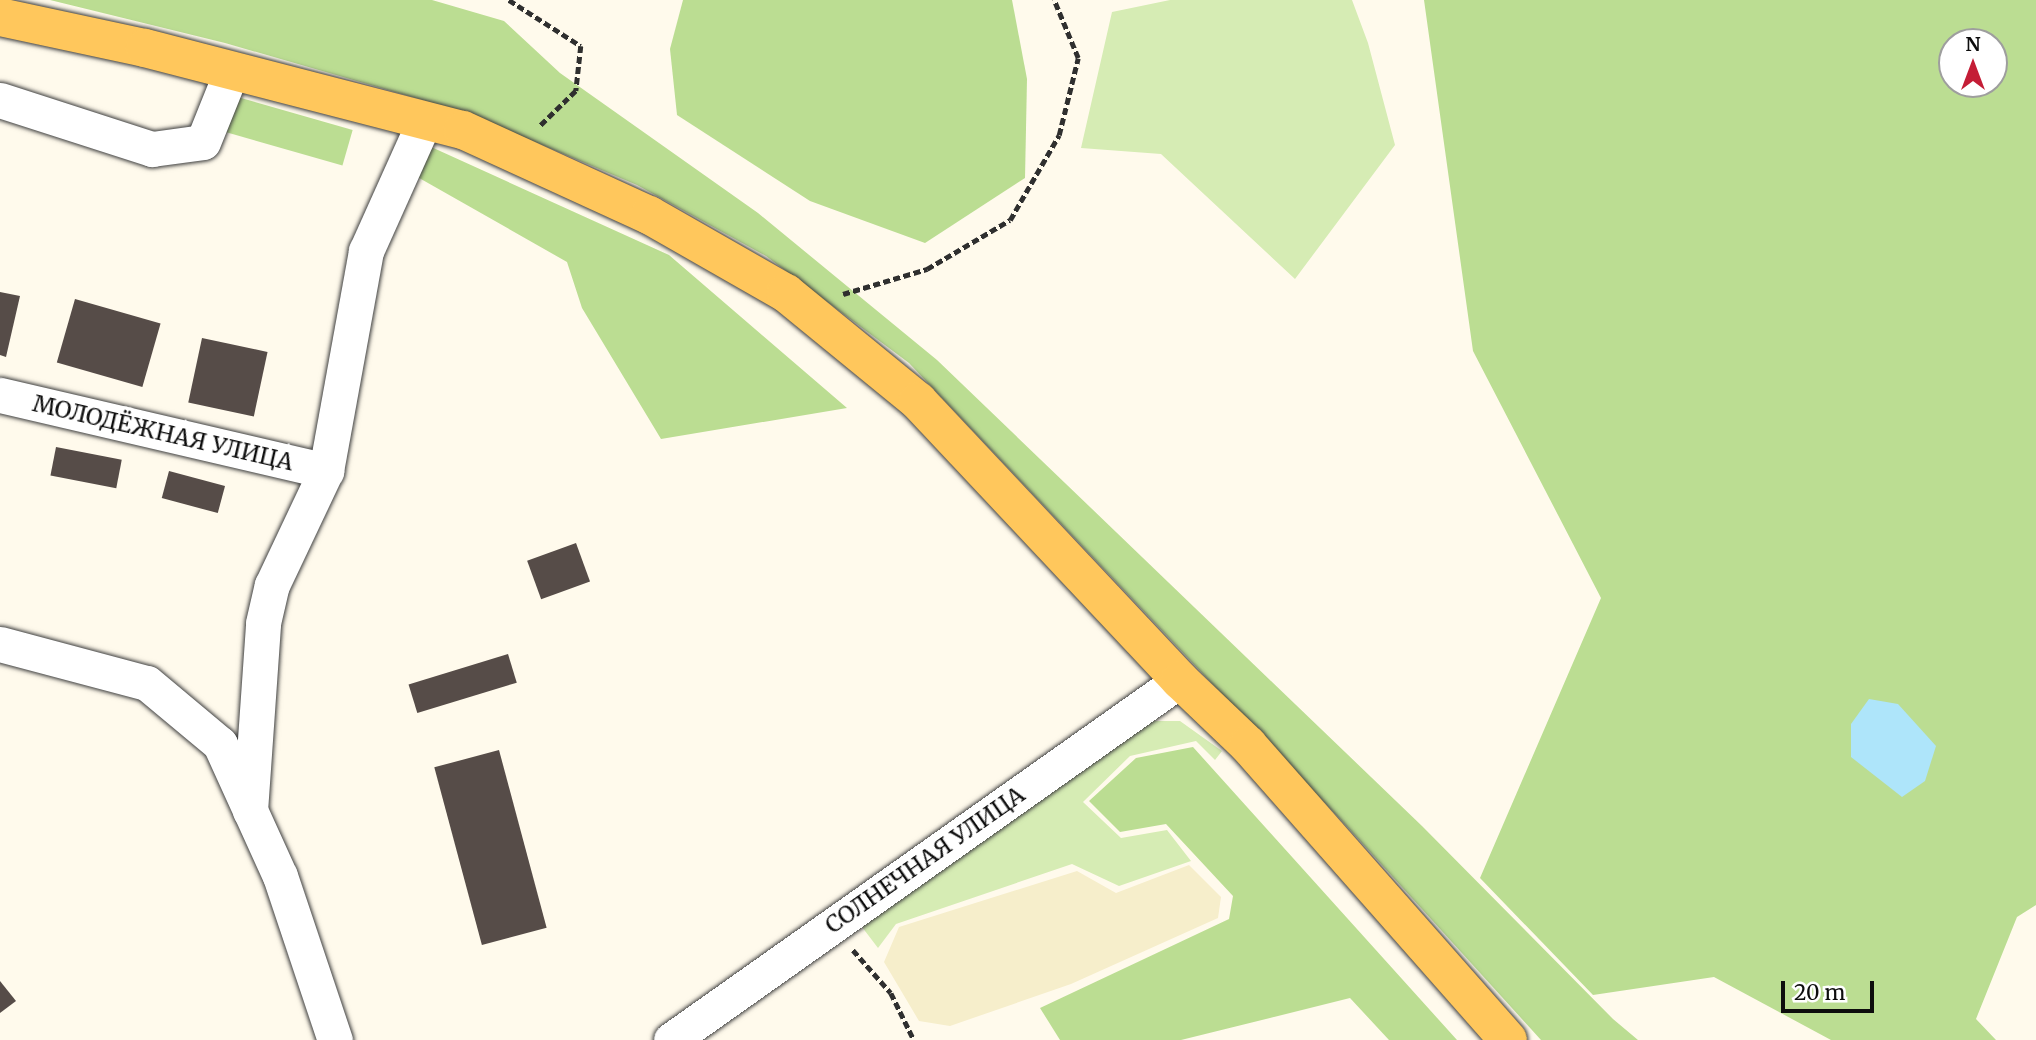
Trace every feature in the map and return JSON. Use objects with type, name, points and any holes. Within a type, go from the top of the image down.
[{"type":"main road","points":[[0,17],[232,71],[463,130],[649,215],[786,293],[918,401],[1180,680],[1248,745],[1508,1040]]},
{"type":"street","points":[[0,100],[152,149],[202,142],[232,71]]},
{"type":"street","points":[[250,811],[263,623],[272,585],[326,471],[366,251],[425,120]]},
{"type":"street","name":"МОЛОДЁЖНАЯ УЛИЦА","points":[[0,395],[326,471]]},
{"type":"street","points":[[0,644],[147,682],[219,744],[280,876],[335,1040]]},
{"type":"street","name":"СОЛНЕЧНАЯ УЛИЦА","points":[[671,1040],[1180,680]]},
{"type":"path","points":[[509,0],[581,46],[576,91],[513,153]]},
{"type":"path","points":[[802,306],[927,270],[1010,220],[1059,135],[1077,58],[1054,0]]},
{"type":"path","points":[[832,926],[891,993],[915,1040]]},
{"type":"shaded area","points":[[1189,865],[1221,897],[1218,918],[1071,984],[950,1026],[919,1021],[884,962],[899,927],[1077,871],[1116,893]]},
{"type":"green space","points":[[50,0],[432,0],[504,21],[560,73],[758,213],[937,360],[1422,826],[1613,1019],[1638,1040],[1541,1040],[1341,820],[909,363],[766,256],[637,185],[464,112],[225,43]]},
{"type":"green space","points":[[683,0],[1012,0],[1027,79],[1025,178],[925,243],[810,201],[677,115],[670,49]]},
{"type":"green space","points":[[1170,0],[1352,0],[1368,43],[1395,145],[1295,279],[1161,154],[1081,148],[1112,12]]},
{"type":"green space","points":[[1424,0],[2036,0],[2036,905],[2017,917],[1976,1019],[1996,1040],[1831,1040],[1714,977],[1593,995],[1480,878],[1601,598],[1473,351]]},
{"type":"green space","points":[[220,92],[353,130],[342,166],[210,128]]},
{"type":"green space","points":[[429,146],[669,255],[847,408],[661,439],[582,308],[567,262],[398,166]]},
{"type":"green space","points":[[1145,721],[1180,721],[1222,751],[1215,760],[1196,741],[1130,756],[1083,802],[1121,838],[1167,830],[1191,861],[1119,886],[1072,864],[896,924],[878,948],[862,927]]},
{"type":"green space","points":[[1193,747],[1457,1040],[1389,1040],[1350,998],[1181,1040],[1060,1040],[1040,1008],[1229,919],[1233,896],[1166,824],[1120,832],[1089,801],[1136,758]]},
{"type":"water","points":[[1869,699],[1898,704],[1936,746],[1925,781],[1902,797],[1851,757],[1851,724]]},
{"type":"building","points":[[0,292],[20,296],[6,357],[0,355]]},
{"type":"building","points":[[75,299],[161,324],[142,387],[57,362]]},
{"type":"building","points":[[202,338],[268,352],[254,416],[188,403]]},
{"type":"building","points":[[56,447],[122,460],[116,488],[50,475]]},
{"type":"building","points":[[169,471],[225,486],[218,513],[162,498]]},
{"type":"building","points":[[576,543],[590,582],[541,599],[527,561]]},
{"type":"building","points":[[508,654],[517,683],[417,713],[409,684]]},
{"type":"building","points":[[499,750],[547,928],[482,945],[434,767]]},
{"type":"building","points":[[0,981],[16,1001],[0,1013]]}]
